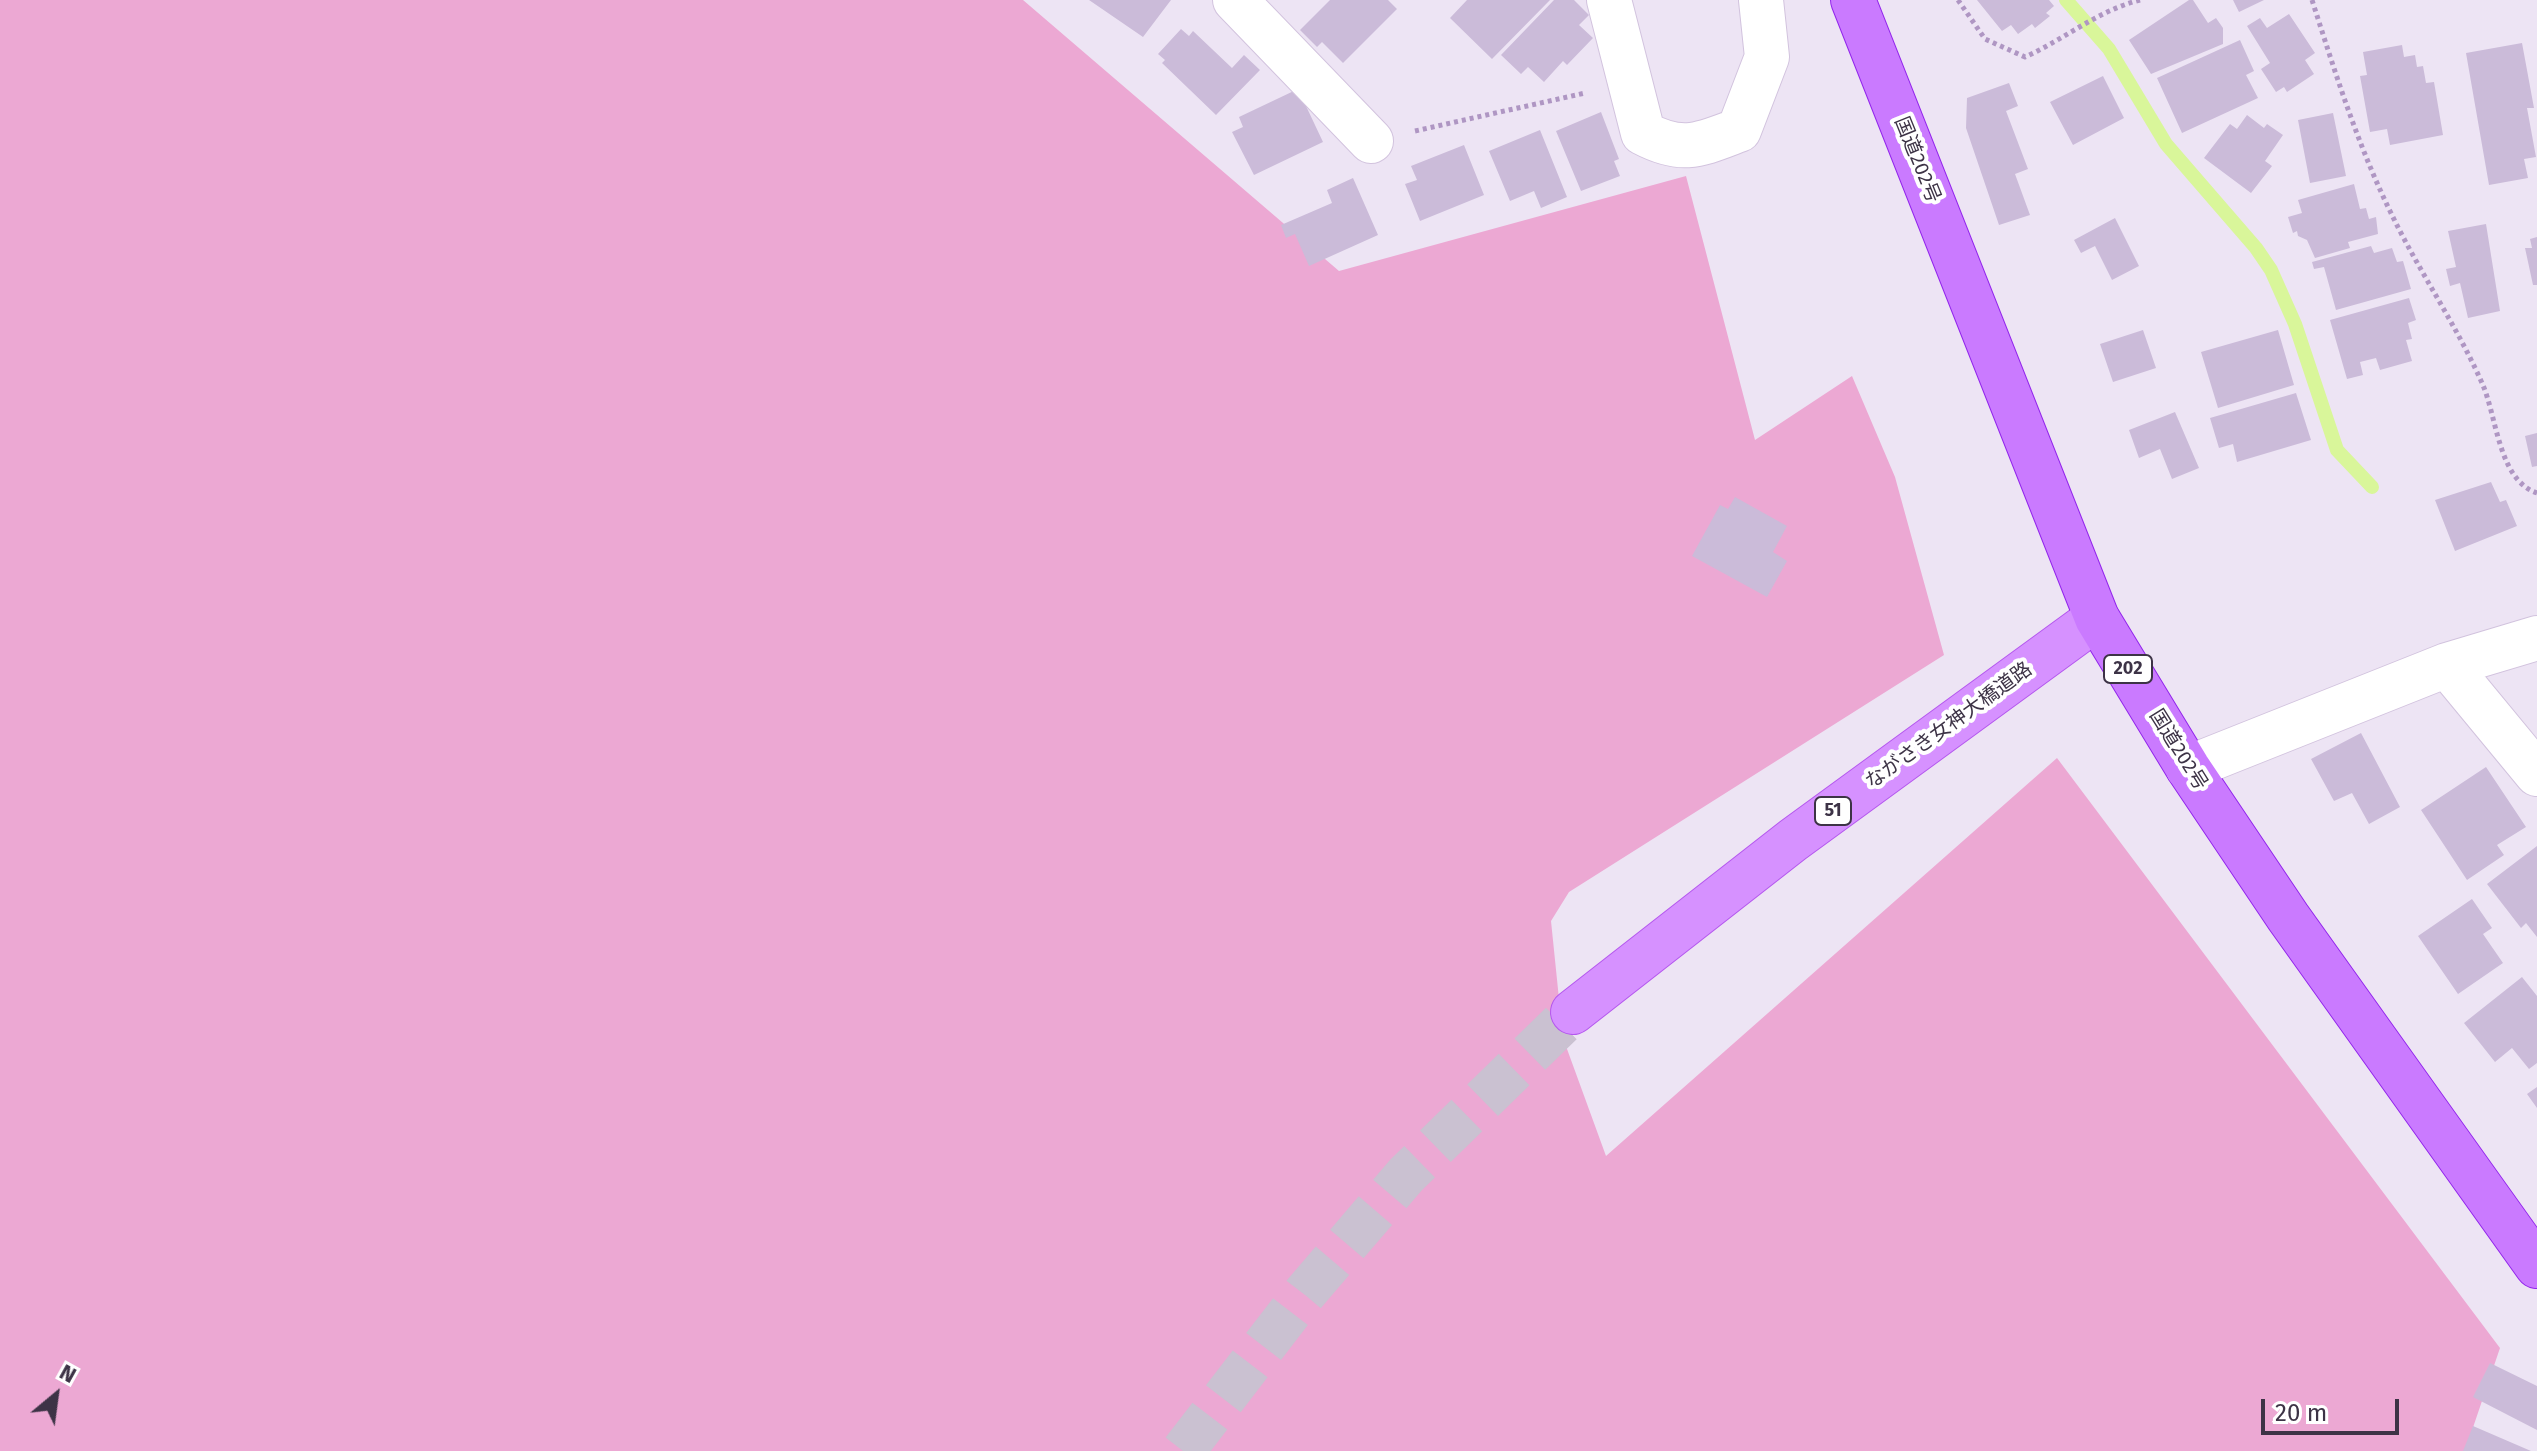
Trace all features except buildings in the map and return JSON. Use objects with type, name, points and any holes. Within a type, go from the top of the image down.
[{"type":"highway","name":"国道202号","points":[[1853,0],[2097,618],[2188,768],[2288,917],[2537,1266]]},
{"type":"main road","name":"ながさき女神大橋道路","points":[[1573,1012],[1793,840],[2097,618]]},
{"type":"street","points":[[1235,0],[1371,141]]},
{"type":"street","points":[[1609,0],[1643,133],[1665,145],[1694,147],[1739,130],[1767,57],[1761,0]]},
{"type":"street","points":[[2188,768],[2447,665],[2537,638]]},
{"type":"street","points":[[2447,665],[2537,774]]},
{"type":"path","points":[[1958,0],[1985,39],[2025,57],[2057,42],[2093,17],[2140,0]]},
{"type":"path","points":[[2312,0],[2358,139],[2390,212],[2483,384],[2514,476],[2527,490],[2537,493]]},
{"type":"path","points":[[1371,141],[1630,83]]},
{"type":"shaded area","points":[[0,0],[1023,0],[1339,271],[1686,176],[1755,440],[1852,376],[1895,477],[1944,655],[1569,892],[1551,921],[1563,1038],[1606,1156],[2057,758],[2500,1348],[2465,1451],[0,1451]]},
{"type":"waterway","points":[[2066,0],[2109,49],[2166,144],[2256,248],[2271,270],[2295,324],[2337,450],[2372,487]]},
{"type":"tunnel","points":[[1183,1451],[1304,1294],[1406,1175],[1573,1012]]}]
